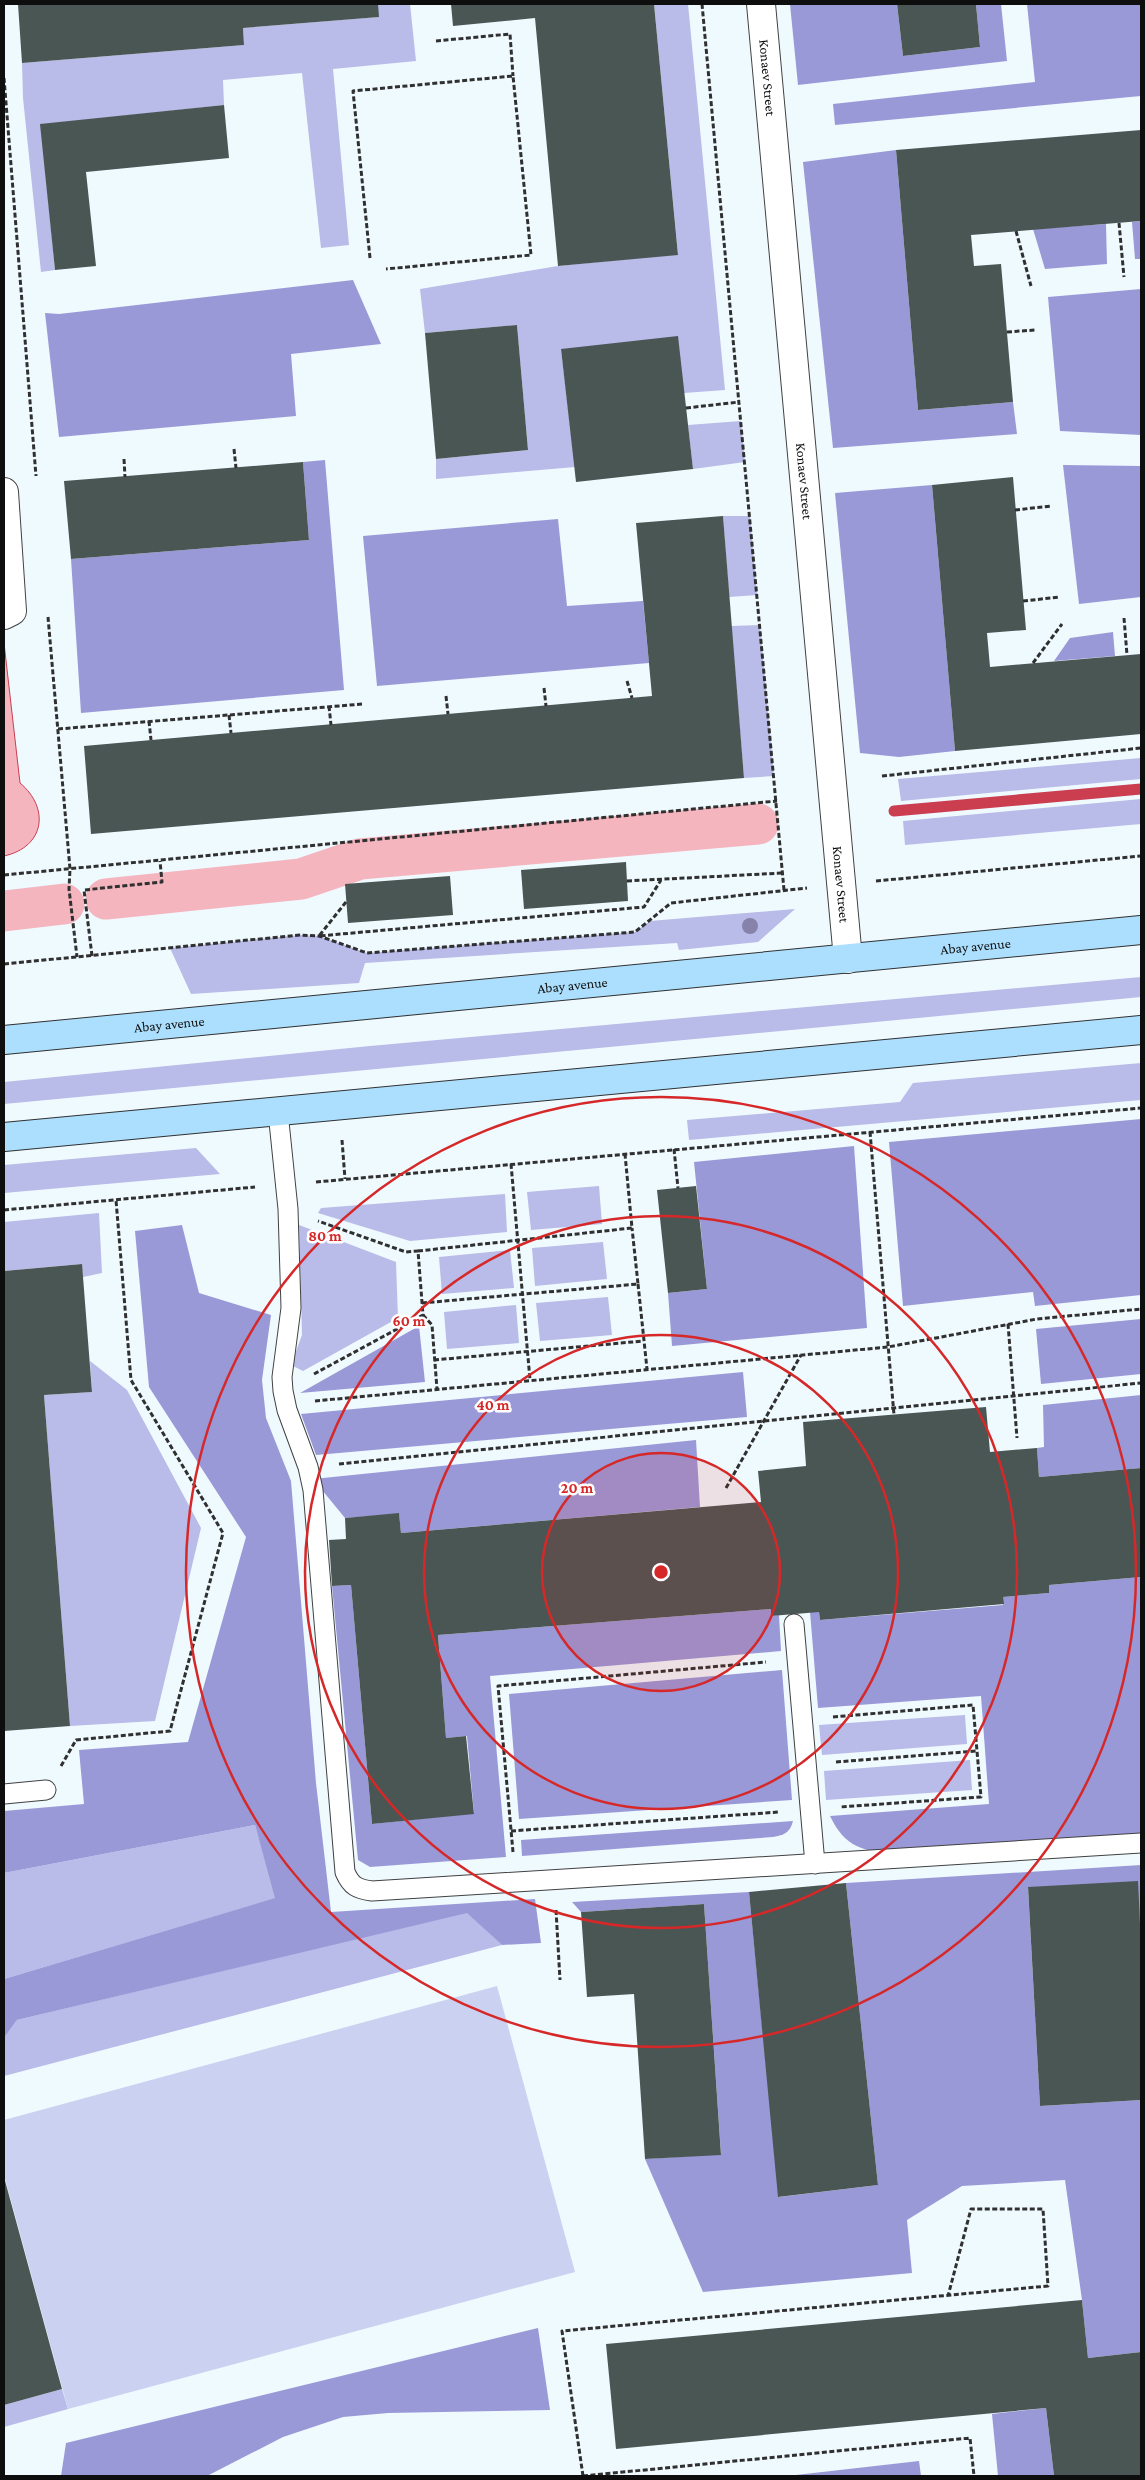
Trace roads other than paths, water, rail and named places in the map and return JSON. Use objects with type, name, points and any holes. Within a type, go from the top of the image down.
[{"type":"main road","name":"Abay avenue","points":[[4,1040],[1141,930]]},
{"type":"main road","points":[[4,1137],[1141,1030]]},
{"type":"street","name":"Konaev Street","points":[[761,4],[848,959]]},
{"type":"street","points":[[4,492],[12,611],[4,615]]},
{"type":"lane","points":[[278,1112],[285,1184],[291,1308],[283,1368],[284,1397],[308,1467],[313,1490],[346,1872],[350,1884],[358,1889],[372,1891],[1141,1843]]},
{"type":"lane","points":[[794,1624],[815,1864]]},
{"type":"lane","points":[[4,1794],[46,1790]]},
{"type":"waterway","points":[[894,811],[1141,789]]},
{"type":"waterway","points":[[106,899],[301,879],[360,859],[758,824]]},
{"type":"waterway","points":[[4,911],[64,904]]}]
